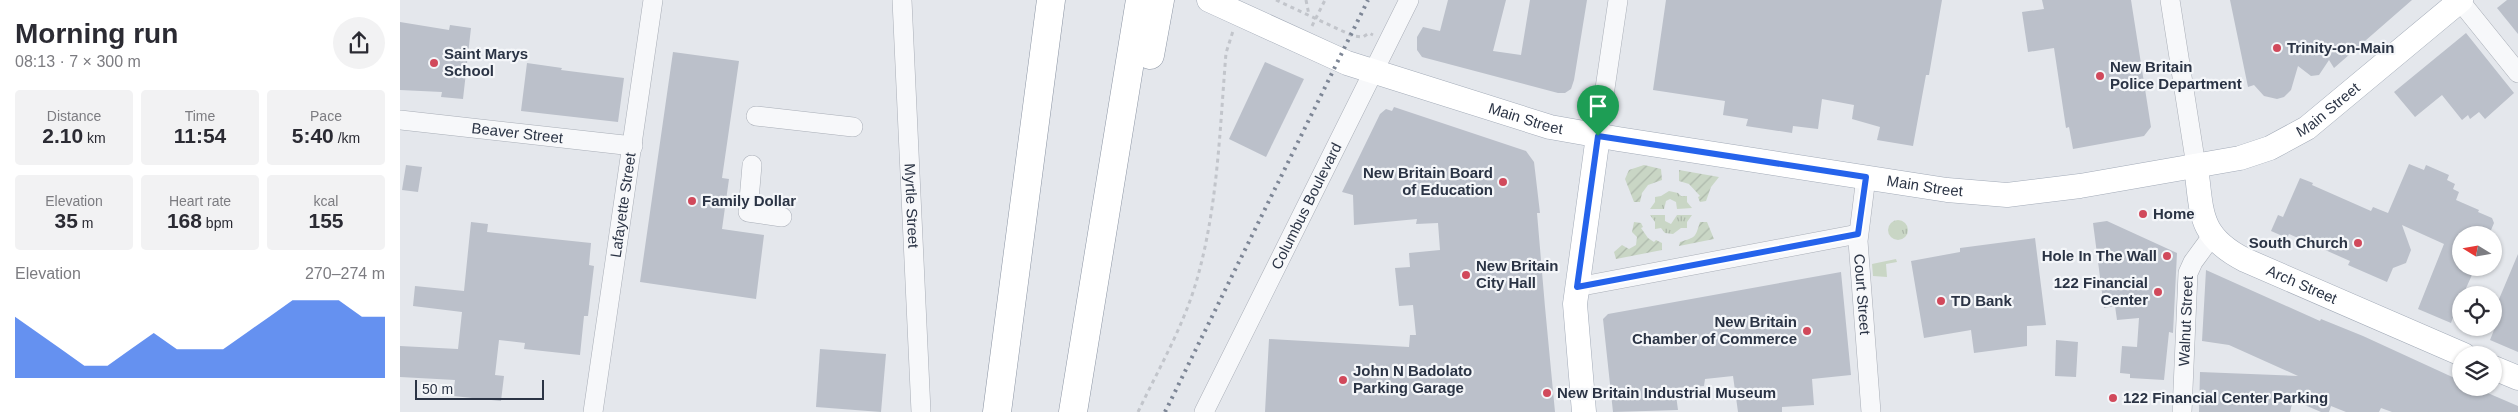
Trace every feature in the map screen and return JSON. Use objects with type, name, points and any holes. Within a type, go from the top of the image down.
[{"type":"highway","points":[[997,412],[1051,0]]},
{"type":"highway","points":[[1073,412],[1140,0]]},
{"type":"highway","points":[[1116,150],[1140,96],[1160,0]]},
{"type":"main road","name":"Main Street","points":[[1220,1],[1339,59],[1374,72],[1536,123],[1598,136],[1976,194],[2007,194],[2053,191],[2252,155],[2297,134],[2460,0]]},
{"type":"main road","points":[[1584,412],[1575,317],[1577,287],[1598,136]]},
{"type":"main road","name":"Arch Street","points":[[2196,166],[2203,216],[2212,236],[2225,249],[2245,260],[2452,350]]},
{"type":"main road","points":[[2502,371],[2518,378]]},
{"type":"street","name":"Lafayette Street","points":[[593,412],[634,146],[653,0]]},
{"type":"street","name":"Myrtle Street","points":[[902,0],[920,412]]},
{"type":"street","name":"Columbus Boulevard","points":[[1204,412],[1410,0]]},
{"type":"street","points":[[1598,136],[1618,0]]},
{"type":"street","points":[[2170,0],[2196,166]]},
{"type":"street","points":[[2460,0],[2518,72]]},
{"type":"street","points":[[756,116],[853,128]]},
{"type":"street","name":"Beaver Street","points":[[400,120],[634,146]]},
{"type":"street","points":[[752,165],[748,212],[782,218]]},
{"type":"street","name":"Court Street","points":[[1866,177],[1858,234],[1870,412]]},
{"type":"street","points":[[1577,287],[1858,234]]},
{"type":"street","name":"Walnut Street","points":[[2182,412],[2188,273],[2192,262],[2212,236]]},
{"type":"path","points":[[1276,0],[1353,36],[1363,37],[1369,33]]},
{"type":"path","points":[[1306,0],[1309,16]]},
{"type":"path","points":[[1316,18],[1325,0]]},
{"type":"path","points":[[1138,412],[1180,325],[1198,273],[1210,213],[1226,53],[1230,40]]},
{"type":"green space","points":[[1644,165],[1661,169],[1662,180],[1648,185],[1642,193],[1640,202],[1634,202],[1625,179],[1629,170]]},
{"type":"green space","points":[[1679,170],[1719,177],[1711,187],[1706,201],[1700,202],[1698,197],[1700,196],[1689,184],[1679,181]]},
{"type":"green space","points":[[1669,191],[1678,193],[1681,196],[1687,196],[1687,202],[1692,208],[1677,209],[1676,202],[1670,199],[1666,201],[1664,209],[1650,209],[1655,202],[1655,197]]},
{"type":"green space","points":[[1650,215],[1665,215],[1665,221],[1671,224],[1677,215],[1692,215],[1687,222],[1687,228],[1681,228],[1673,234],[1665,233],[1661,228],[1655,229],[1655,222]]},
{"type":"green space","points":[[1898,220],[1905,223],[1908,230],[1905,237],[1898,240],[1891,237],[1888,230],[1891,223]]},
{"type":"green space","points":[[1634,222],[1641,223],[1643,227],[1641,228],[1648,238],[1654,242],[1656,240],[1662,243],[1662,250],[1616,259],[1614,252],[1622,245],[1629,249],[1636,245],[1637,237],[1632,232]]},
{"type":"green space","points":[[1700,222],[1707,222],[1714,239],[1679,246],[1680,242],[1694,236]]},
{"type":"green space","points":[[1896,259],[1897,262],[1886,264],[1887,277],[1873,276],[1872,264]]},
{"type":"building","points":[[1448,0],[1506,0],[1493,51],[1521,55],[1530,0],[1587,0],[1571,89],[1565,93],[1558,93],[1422,57],[1417,50],[1417,37],[1423,27],[1440,31]]},
{"type":"building","points":[[1666,0],[1942,0],[1929,75],[1926,75],[1913,146],[1877,140],[1880,127],[1852,119],[1854,105],[1822,99],[1818,129],[1793,126],[1792,133],[1746,126],[1748,119],[1723,115],[1725,101],[1653,90]]},
{"type":"building","name":"New Britain Police Department","points":[[2042,0],[2131,0],[2151,127],[2144,136],[2073,149],[2069,127],[2066,128],[2054,48],[2028,52],[2022,12],[2044,9]]},
{"type":"building","points":[[2230,0],[2412,0],[2334,68],[2329,60],[2319,75],[2311,76],[2298,66],[2291,90],[2284,97],[2277,99],[2264,96],[2254,85],[2248,87]]},
{"type":"building","points":[[2507,0],[2518,0],[2518,34],[2497,8]]},
{"type":"building","name":"Saint Marys School","points":[[400,22],[449,30],[450,25],[471,28],[463,99],[441,97],[442,92],[400,90]]},
{"type":"building","points":[[2466,33],[2514,93],[2485,119],[2479,112],[2470,119],[2468,115],[2462,120],[2442,95],[2415,117],[2394,92]]},
{"type":"building","points":[[673,52],[739,61],[722,178],[729,179],[722,229],[764,235],[756,299],[640,282]]},
{"type":"building","points":[[1265,62],[1304,79],[1266,157],[1229,139]]},
{"type":"building","points":[[527,63],[562,68],[561,70],[624,78],[618,122],[521,111]]},
{"type":"building","points":[[1394,107],[1526,151],[1534,162],[1540,213],[1537,213],[1555,412],[1265,412],[1269,339],[1409,347],[1410,335],[1416,335],[1413,305],[1399,306],[1395,268],[1410,267],[1409,253],[1440,250],[1438,223],[1416,224],[1417,219],[1354,225],[1353,195],[1342,192],[1380,114],[1386,109],[1392,111]]},
{"type":"building","name":"South Church","points":[[2409,164],[2424,170],[2426,165],[2449,175],[2447,180],[2455,184],[2453,189],[2459,192],[2456,200],[2492,218],[2494,223],[2493,226],[2452,226],[2452,276],[2471,276],[2467,286],[2452,286],[2451,323],[2418,309],[2444,244],[2402,225],[2411,250],[2406,263],[2393,268],[2387,282],[2348,265],[2350,261],[2289,234],[2287,238],[2271,231],[2278,215],[2283,217],[2300,178],[2371,211],[2373,207],[2388,213]]},
{"type":"building","points":[[406,165],[422,167],[418,192],[402,190]]},
{"type":"building","points":[[2107,221],[2177,253],[2173,333],[2169,332],[2164,380],[2130,378],[2130,374],[2120,373],[2122,346],[2137,347],[2139,318],[2117,320],[2115,306],[2104,308],[2093,223]]},
{"type":"building","points":[[471,222],[488,224],[487,232],[591,243],[589,265],[594,266],[588,316],[584,316],[580,355],[524,349],[525,343],[499,340],[495,375],[504,376],[501,401],[453,396],[455,380],[400,377],[400,346],[458,349],[462,312],[413,306],[415,286],[464,291]]},
{"type":"building","points":[[2035,238],[2046,325],[2027,326],[2027,346],[1974,353],[1971,330],[1924,338],[1911,261],[1960,252],[1960,248]]},
{"type":"building","points":[[2518,254],[2518,352],[2490,340],[2492,336],[2502,336],[2502,292]]},
{"type":"building","points":[[2206,270],[2320,321],[2321,319],[2363,336],[2452,377],[2452,396],[2495,396],[2518,406],[2518,412],[2392,412],[2381,408],[2379,412],[2346,412],[2331,406],[2329,412],[2321,412],[2293,400],[2290,412],[2199,412],[2200,372],[2298,376],[2229,345],[2202,341]]},
{"type":"building","points":[[1841,272],[1851,375],[1812,379],[1814,405],[1782,407],[1782,412],[1738,412],[1733,376],[1705,379],[1704,386],[1675,388],[1678,410],[1613,412],[1603,319],[1608,314]]},
{"type":"building","points":[[2056,340],[2078,342],[2076,377],[2055,376]]},
{"type":"building","points":[[820,349],[886,354],[881,412],[816,407]]},
{"type":"railway","points":[[1165,412],[1368,0]]},
{"type":"place","name":"Trinity-on-Main","points":[[2277,48]]},
{"type":"place","name":"Saint Marys School","points":[[434,63]]},
{"type":"place","name":"New Britain Police Department","points":[[2100,76]]},
{"type":"place","name":"New Britain Board of Education","points":[[1503,182]]},
{"type":"place","name":"Family Dollar","points":[[692,201]]},
{"type":"place","name":"Home","points":[[2143,214]]},
{"type":"place","name":"South Church","points":[[2358,243]]},
{"type":"place","name":"Hole In The Wall","points":[[2167,256]]},
{"type":"place","name":"New Britain City Hall","points":[[1466,275]]},
{"type":"place","name":"122 Financial Center","points":[[2158,292]]},
{"type":"place","name":"TD Bank","points":[[1941,301]]},
{"type":"place","name":"New Britain Chamber of Commerce","points":[[1807,331]]},
{"type":"place","name":"John N Badolato Parking Garage","points":[[1343,380]]},
{"type":"place","name":"New Britain Industrial Museum","points":[[1547,393]]},
{"type":"place","name":"122 Financial Center Parking","points":[[2113,398]]},
{"type":"route","points":[[1598,136],[1866,177],[1858,234],[1577,287],[1594,176],[1598,136]]}]
